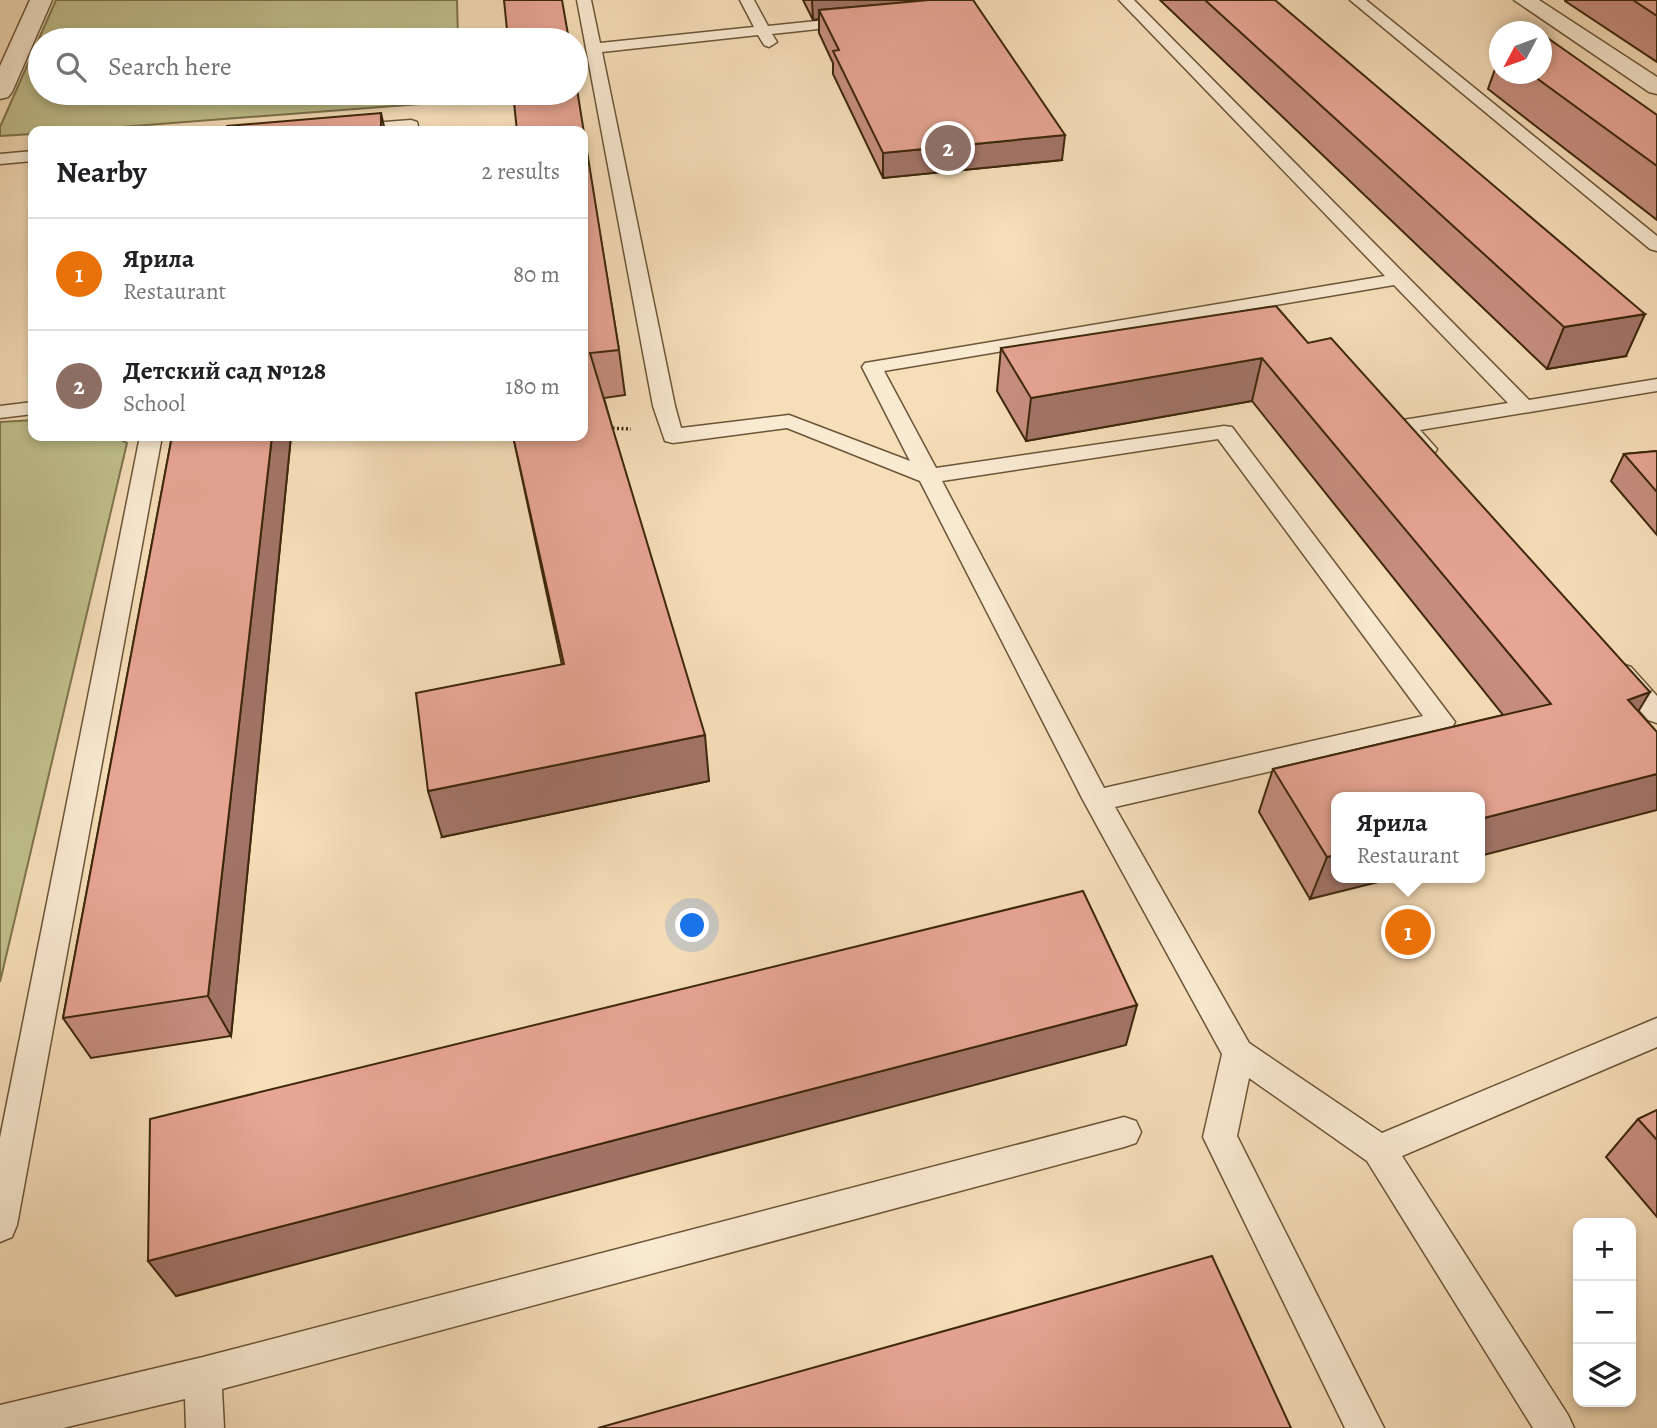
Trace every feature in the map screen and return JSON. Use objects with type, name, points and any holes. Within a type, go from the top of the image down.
[{"type":"street","points":[[1525,0],[1657,87]]},
{"type":"street","points":[[0,92],[29,11]]},
{"type":"lane","points":[[584,0],[664,406],[673,436],[789,421],[928,476],[1224,432],[1442,722],[1097,800]]},
{"type":"lane","points":[[747,0],[771,46]]},
{"type":"lane","points":[[1126,0],[1524,407]]},
{"type":"lane","points":[[1357,0],[1657,245]]},
{"type":"lane","points":[[593,48],[763,29],[865,21]]},
{"type":"lane","points":[[0,159],[28,156]]},
{"type":"lane","points":[[1399,279],[872,368],[1097,800],[1238,1053],[1379,1150],[1555,1428]]},
{"type":"lane","points":[[1441,467],[1405,426],[1657,385]]},
{"type":"lane","points":[[0,412],[28,409]]},
{"type":"lane","points":[[0,1225],[150,441]]},
{"type":"lane","points":[[1603,652],[1657,713]]},
{"type":"lane","points":[[1379,1150],[1657,1032]]},
{"type":"lane","points":[[1238,1053],[1220,1137],[1365,1428]]},
{"type":"lane","points":[[0,1424],[204,1376],[1124,1132]]},
{"type":"lane","points":[[204,1376],[205,1428]]},
{"type":"green space","points":[[56,0],[457,0],[458,28],[44,28]]},
{"type":"green space","points":[[28,64],[28,105],[407,105],[134,126],[28,126],[28,134],[0,136],[0,127]]},
{"type":"green space","points":[[28,420],[28,441],[127,443],[0,982],[0,422]]},
{"type":"building","points":[[504,0],[562,0],[567,28],[507,28]]},
{"type":"building","points":[[929,0],[973,0],[1065,135],[883,153],[833,51],[839,50],[819,10]]},
{"type":"building","points":[[1205,0],[1275,0],[1645,314],[1564,327]]},
{"type":"building","points":[[1633,0],[1657,0],[1657,16]]},
{"type":"building","points":[[1552,41],[1657,115],[1657,166],[1545,84],[1552,84]]},
{"type":"building","points":[[514,105],[580,105],[583,126],[516,126]]},
{"type":"building","points":[[381,113],[381,126],[227,126]]},
{"type":"building","points":[[588,158],[619,350],[590,353],[705,735],[428,791],[416,693],[564,664],[514,441],[588,441]]},
{"type":"building","points":[[1276,306],[1308,343],[1331,338],[1650,692],[1628,700],[1657,732],[1657,774],[1485,818],[1485,792],[1331,792],[1331,856],[1327,857],[1273,769],[1551,704],[1262,358],[1031,398],[1001,348]]},
{"type":"building","points":[[171,441],[271,441],[208,996],[63,1018]]},
{"type":"building","points":[[1657,451],[1657,492],[1624,454]]},
{"type":"building","points":[[1083,891],[1137,1005],[148,1261],[150,1119]]},
{"type":"building","points":[[1657,1110],[1657,1140],[1638,1119]]},
{"type":"building","points":[[1212,1256],[1291,1428],[598,1428]]},
{"type":"place","name":"Детский сад №128","points":[[948,148]]},
{"type":"place","name":"Ярила","points":[[1408,932]]}]
